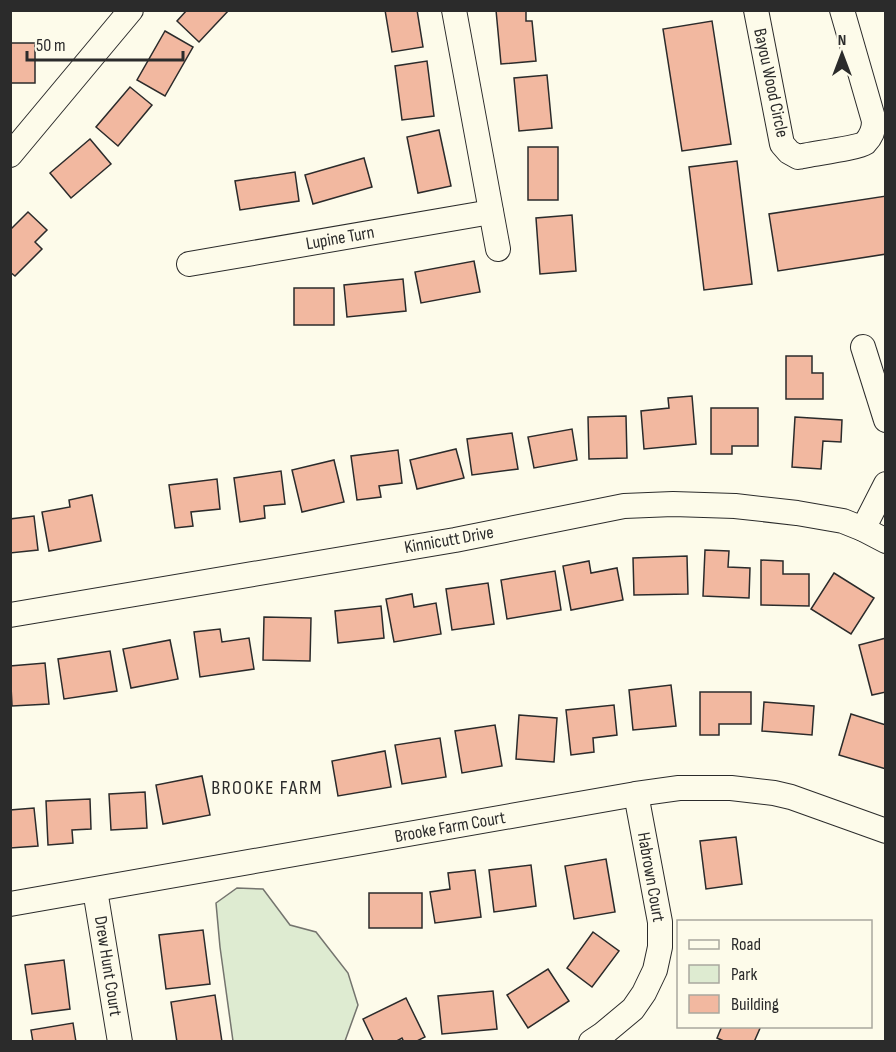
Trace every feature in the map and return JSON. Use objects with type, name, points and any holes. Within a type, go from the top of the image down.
[{"type":"street","points":[[10,155],[18,134],[130,10]]},
{"type":"street","points":[[454,10],[498,249]]},
{"type":"street","name":"Bayou Wood Circle","points":[[756,10],[782,144],[798,157],[863,144],[874,128],[874,121],[842,10]]},
{"type":"street","name":"Lupine Turn","points":[[189,264],[491,212]]},
{"type":"street","points":[[863,347],[885,420]]},
{"type":"street","points":[[863,529],[885,483]]},
{"type":"street","name":"Kinnicutt Drive","points":[[10,615],[455,540],[624,506],[673,504],[735,506],[801,513],[843,521],[885,541]]},
{"type":"street","name":"Brooke Farm Court","points":[[10,904],[679,788],[731,788],[774,793],[885,831]]},
{"type":"street","name":"Habrown Court","points":[[591,1041],[633,1009],[645,993],[660,947],[660,922],[636,794]]},
{"type":"street","name":"Drew Hunt Court","points":[[95,890],[120,1041]]},
{"type":"green space","points":[[237,888],[263,889],[290,925],[316,932],[348,973],[358,1005],[345,1041],[233,1041],[216,903]]},
{"type":"building","points":[[187,10],[229,10],[199,42],[177,21]]},
{"type":"building","points":[[385,10],[417,10],[423,47],[392,52]]},
{"type":"building","points":[[496,10],[526,10],[526,21],[532,21],[536,61],[501,64]]},
{"type":"building","points":[[712,21],[731,144],[682,151],[663,29]]},
{"type":"building","points":[[165,31],[193,47],[165,96],[137,80]]},
{"type":"building","points":[[10,43],[35,43],[35,83],[10,83]]},
{"type":"building","points":[[427,61],[434,116],[402,120],[395,66]]},
{"type":"building","points":[[547,75],[552,128],[519,131],[514,78]]},
{"type":"building","points":[[130,87],[152,105],[118,146],[96,127]]},
{"type":"building","points":[[439,130],[451,186],[418,193],[407,137]]},
{"type":"building","points":[[90,139],[111,164],[71,198],[50,173]]},
{"type":"building","points":[[528,147],[558,147],[558,200],[528,200]]},
{"type":"building","points":[[364,158],[372,187],[313,204],[305,175]]},
{"type":"building","points":[[737,161],[752,284],[704,290],[689,167]]},
{"type":"building","points":[[295,172],[299,201],[240,210],[235,181]]},
{"type":"building","points":[[886,196],[886,254],[778,271],[769,214]]},
{"type":"building","points":[[28,212],[47,230],[35,242],[42,249],[15,276],[10,272],[10,230]]},
{"type":"building","points":[[572,215],[576,271],[540,274],[536,218]]},
{"type":"building","points":[[474,261],[480,292],[421,303],[415,272]]},
{"type":"building","points":[[403,279],[406,311],[347,317],[344,285]]},
{"type":"building","points":[[294,288],[334,288],[334,325],[294,325]]},
{"type":"building","points":[[786,356],[812,356],[812,373],[823,373],[823,399],[786,399]]},
{"type":"building","points":[[692,396],[696,444],[644,449],[641,411],[669,408],[668,398]]},
{"type":"building","points":[[711,408],[758,408],[758,446],[732,446],[732,454],[711,454]]},
{"type":"building","points":[[626,416],[627,458],[589,459],[588,417]]},
{"type":"building","points":[[795,417],[842,420],[841,442],[823,441],[821,469],[792,467]]},
{"type":"building","points":[[572,429],[577,460],[534,468],[528,437]]},
{"type":"building","points":[[512,433],[518,469],[472,475],[467,439]]},
{"type":"building","points":[[456,449],[464,478],[417,489],[410,460]]},
{"type":"building","points":[[398,450],[402,483],[379,486],[381,497],[357,500],[351,456]]},
{"type":"building","points":[[334,460],[344,502],[302,512],[292,470]]},
{"type":"building","points":[[281,471],[285,504],[264,506],[265,518],[240,522],[234,478]]},
{"type":"building","points":[[217,479],[220,509],[191,512],[193,526],[175,528],[169,485]]},
{"type":"building","points":[[92,495],[101,541],[49,551],[42,512],[70,507],[69,500]]},
{"type":"building","points":[[34,516],[38,550],[10,553],[10,519]]},
{"type":"building","points":[[705,550],[729,551],[728,567],[750,568],[749,598],[703,596]]},
{"type":"building","points":[[687,556],[688,594],[634,595],[633,558]]},
{"type":"building","points":[[761,560],[783,561],[783,574],[809,574],[809,606],[761,605]]},
{"type":"building","points":[[589,561],[591,573],[617,568],[623,600],[571,610],[563,566]]},
{"type":"building","points":[[555,571],[561,610],[507,619],[501,580]]},
{"type":"building","points":[[834,573],[874,598],[851,634],[811,609]]},
{"type":"building","points":[[488,583],[494,624],[452,630],[446,589]]},
{"type":"building","points":[[412,594],[414,607],[436,603],[441,634],[394,642],[386,599]]},
{"type":"building","points":[[381,606],[384,638],[338,643],[335,611]]},
{"type":"building","points":[[264,617],[311,618],[310,661],[263,660]]},
{"type":"building","points":[[220,629],[222,642],[249,638],[254,669],[200,677],[194,632]]},
{"type":"building","points":[[886,638],[886,692],[872,695],[859,645]]},
{"type":"building","points":[[170,640],[178,679],[131,688],[123,649]]},
{"type":"building","points":[[110,651],[117,691],[64,699],[58,659]]},
{"type":"building","points":[[45,663],[49,704],[12,706],[10,666]]},
{"type":"building","points":[[671,685],[676,726],[633,730],[629,690]]},
{"type":"building","points":[[700,692],[751,692],[751,724],[719,724],[719,735],[700,735]]},
{"type":"building","points":[[764,702],[814,706],[812,735],[762,731]]},
{"type":"building","points":[[614,705],[617,735],[593,738],[594,752],[571,755],[566,710]]},
{"type":"building","points":[[851,714],[886,725],[886,769],[839,755]]},
{"type":"building","points":[[519,715],[557,718],[554,762],[516,759]]},
{"type":"building","points":[[495,725],[502,766],[462,773],[455,731]]},
{"type":"building","points":[[440,738],[446,777],[402,784],[395,745]]},
{"type":"building","points":[[385,751],[391,787],[338,796],[332,761]]},
{"type":"building","points":[[202,776],[210,815],[163,824],[156,785]]},
{"type":"building","points":[[145,792],[147,828],[111,830],[109,794]]},
{"type":"building","points":[[90,799],[91,829],[72,830],[73,843],[48,845],[46,801]]},
{"type":"building","points":[[34,808],[38,846],[10,848],[10,810]]},
{"type":"building","points":[[736,837],[742,884],[706,889],[700,841]]},
{"type":"building","points":[[606,859],[615,912],[574,919],[565,866]]},
{"type":"building","points":[[531,865],[536,906],[494,912],[489,870]]},
{"type":"building","points":[[475,870],[481,917],[435,923],[430,892],[450,889],[448,873]]},
{"type":"building","points":[[369,893],[422,893],[422,928],[369,928]]},
{"type":"building","points":[[203,930],[210,984],[166,989],[159,935]]},
{"type":"building","points":[[593,932],[619,951],[592,987],[567,968]]},
{"type":"building","points":[[64,960],[70,1009],[32,1014],[25,965]]},
{"type":"building","points":[[548,969],[569,1001],[528,1028],[507,995]]},
{"type":"building","points":[[493,991],[497,1029],[442,1034],[438,996]]},
{"type":"building","points":[[215,995],[222,1042],[177,1042],[171,1002]]},
{"type":"building","points":[[406,998],[425,1037],[415,1042],[404,1042],[402,1038],[395,1042],[374,1042],[363,1019]]},
{"type":"building","points":[[73,1023],[76,1042],[33,1042],[31,1030]]},
{"type":"building","points":[[721,1028],[760,1028],[754,1042],[726,1042],[717,1038]]},
{"type":"district","name":"BROOKE FARM","points":[[267,788]]}]
